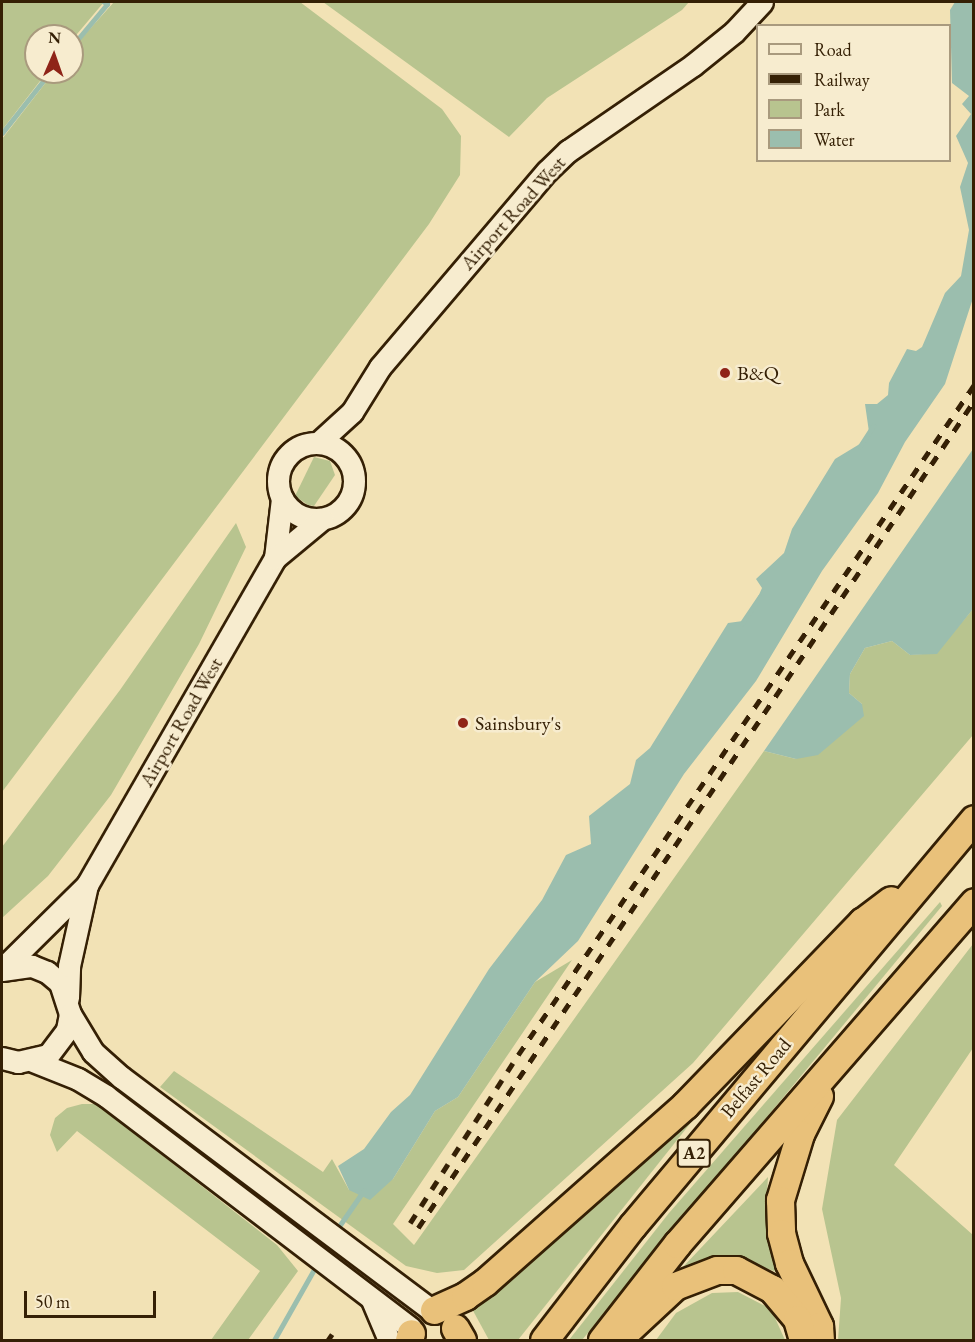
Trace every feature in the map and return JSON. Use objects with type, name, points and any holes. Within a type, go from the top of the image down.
[{"type":"highway","name":"Belfast Road","points":[[544,1341],[633,1225],[974,819]]},
{"type":"highway","points":[[433,1310],[465,1296],[485,1282],[685,1105],[862,922],[933,868]]},
{"type":"highway","name":"A2","points":[[602,1341],[677,1244],[974,902]]},
{"type":"highway","points":[[820,1341],[819,1326],[789,1263],[781,1233],[780,1200],[800,1134],[843,1053]]},
{"type":"highway","points":[[616,1341],[675,1286],[717,1270],[736,1270],[772,1289],[797,1319],[803,1341]]},
{"type":"street","name":"Airport Road West","points":[[318,443],[352,412],[380,367],[547,171],[568,151],[693,65],[734,32],[762,2]]},
{"type":"street","name":"Airport Road West","points":[[349,462],[352,412]]},
{"type":"street","points":[[318,443],[330,446],[349,462],[354,480],[349,500],[333,516],[322,519],[299,515],[282,498],[278,486],[284,461],[293,451],[318,443]]},
{"type":"street","name":"Airport Road West","points":[[275,558],[282,498]]},
{"type":"street","name":"Airport Road West","points":[[2,969],[87,885],[275,558],[322,519]]},
{"type":"street","name":"Airport Road West","points":[[69,1006],[69,966],[87,885]]},
{"type":"street","points":[[2,969],[32,966],[47,972],[69,1006],[93,1052],[121,1077],[433,1310],[448,1315],[457,1336]]},
{"type":"street","points":[[14,1061],[59,1044],[69,1006]]},
{"type":"street","points":[[14,1061],[106,1096],[330,1262],[368,1293],[407,1337],[416,1318],[433,1310]]},
{"type":"green space","points":[[2,2],[104,2],[84,26],[24,24],[24,84],[38,84],[2,130]]},
{"type":"green space","points":[[114,2],[300,2],[442,109],[461,136],[460,175],[429,224],[2,792],[2,139],[45,84],[84,84],[84,36]]},
{"type":"green space","points":[[323,2],[689,2],[682,10],[547,98],[509,137]]},
{"type":"green space","points":[[314,457],[330,461],[335,475],[314,506],[308,505],[295,496]]},
{"type":"green space","points":[[236,523],[246,547],[199,644],[111,795],[48,876],[2,918],[2,847],[120,690]]},
{"type":"green space","points":[[973,609],[973,735],[693,1063],[464,1270],[437,1273],[406,1266],[160,1087],[174,1071],[323,1172],[332,1159],[349,1190],[393,1179],[435,1111],[458,1097],[535,982],[572,960],[393,1224],[414,1245],[764,751],[796,759],[862,704],[849,693],[850,674],[865,648],[892,641],[910,655],[936,653]]},
{"type":"green space","points":[[940,902],[942,906],[582,1340],[569,1340],[669,1213]]},
{"type":"green space","points":[[973,944],[973,1048],[894,1165],[973,1235],[973,1340],[838,1340],[841,1298],[822,1209],[837,1120]]},
{"type":"green space","points":[[728,1076],[518,1340],[489,1340],[471,1307]]},
{"type":"green space","points":[[82,1104],[97,1104],[277,1245],[298,1271],[248,1340],[211,1340],[260,1271],[77,1131],[57,1152],[50,1135],[55,1118],[67,1108]]},
{"type":"green space","points":[[768,1177],[766,1212],[802,1300],[777,1272],[730,1256],[682,1268]]},
{"type":"green space","points":[[738,1292],[771,1309],[785,1340],[656,1340],[676,1313],[712,1293]]},
{"type":"water","points":[[955,2],[973,2],[974,295],[945,384],[905,442],[878,493],[822,571],[756,681],[684,774],[578,941],[535,982],[458,1097],[435,1111],[393,1179],[370,1200],[349,1190],[338,1166],[364,1149],[391,1112],[410,1095],[489,969],[542,900],[566,855],[591,844],[589,816],[630,784],[636,760],[650,748],[728,623],[743,621],[754,606],[762,588],[756,579],[784,553],[792,529],[835,459],[863,442],[869,432],[865,404],[877,404],[888,395],[889,383],[907,349],[916,351],[922,347],[945,293],[961,276],[969,230],[960,187],[968,163],[956,136],[971,114],[962,104],[969,96],[952,83],[950,10]]},
{"type":"water","points":[[973,449],[973,609],[937,654],[910,655],[892,641],[865,648],[850,674],[849,693],[862,704],[864,716],[818,755],[796,759],[764,751]]},
{"type":"waterway","points":[[84,32],[107,4],[104,2]]},
{"type":"waterway","points":[[2,133],[41,84]]},
{"type":"waterway","points":[[860,446],[873,426]]},
{"type":"waterway","points":[[742,623],[760,596]]},
{"type":"waterway","points":[[335,1232],[364,1190]]},
{"type":"waterway","points":[[274,1340],[317,1264]]},
{"type":"railway","points":[[410,1223],[518,1055],[974,385]]},
{"type":"railway","points":[[418,1228],[974,401]]},
{"type":"railway","points":[[328,1340],[332,1334]]},
{"type":"place","name":"B&Q","points":[[725,373]]},
{"type":"place","name":"Sainsbury's","points":[[463,723]]}]
